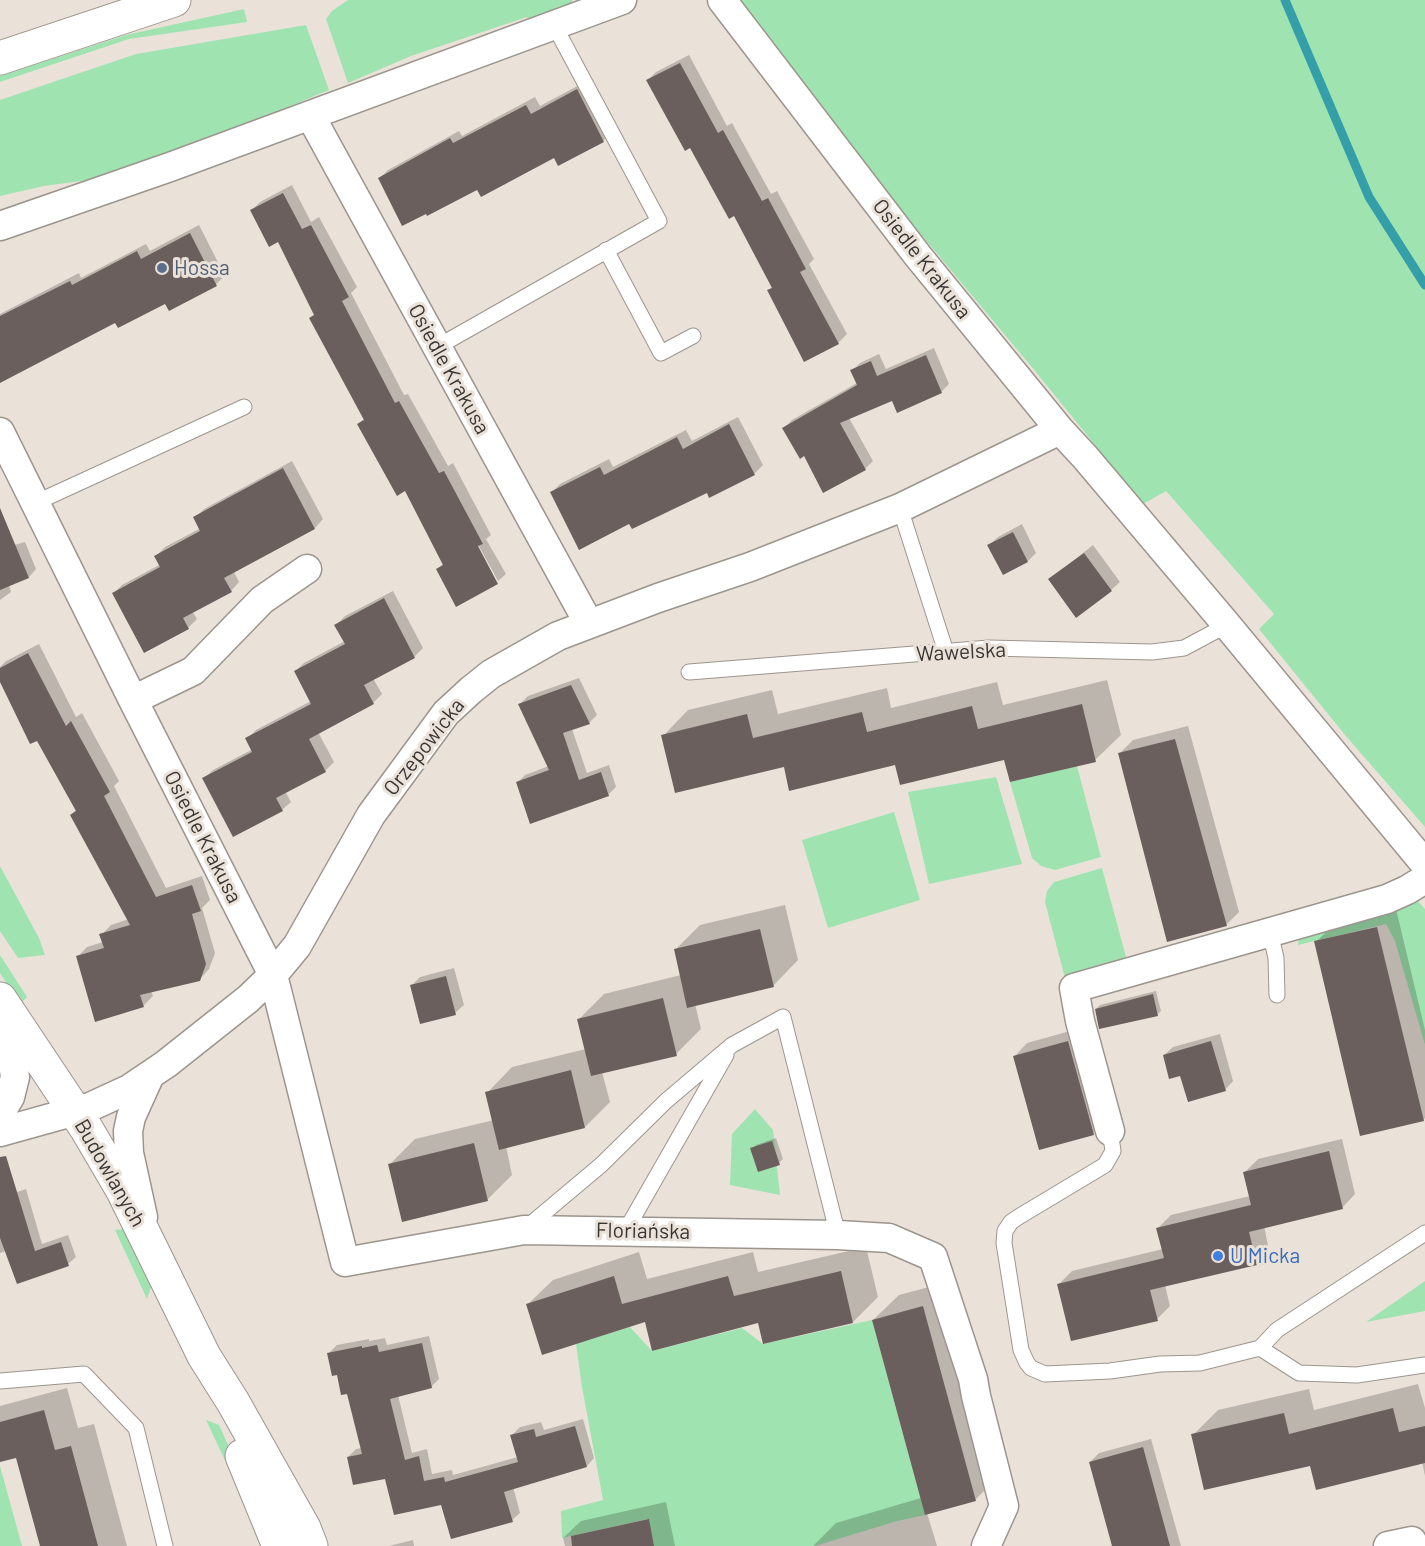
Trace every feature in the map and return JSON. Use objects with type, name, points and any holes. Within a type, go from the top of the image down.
[{"type":"street","points":[[0,58],[174,0]]},
{"type":"street","points":[[0,226],[170,167],[622,0]]},
{"type":"street","name":"Osiedle Krakusa","points":[[722,0],[918,256],[1060,430]]},
{"type":"street","name":"Osiedle Krakusa","points":[[310,115],[589,624]]},
{"type":"street","points":[[900,508],[1060,430],[1227,625],[1425,864]]},
{"type":"street","name":"Osiedle Krakusa","points":[[0,432],[273,975]]},
{"type":"street","name":"Orzepowicka","points":[[0,1132],[75,1112],[113,1098],[150,1075],[248,999],[273,975],[297,946],[371,815],[446,713],[491,674],[558,636],[750,567],[900,508]]},
{"type":"street","points":[[133,700],[193,671],[262,600],[307,569]]},
{"type":"street","points":[[1110,1131],[1080,1021],[1074,988],[1387,898],[1425,879]]},
{"type":"street","name":"Floriańska","points":[[273,975],[345,1262],[524,1230],[626,1230],[889,1238],[933,1257],[973,1378],[1004,1506],[986,1546]]},
{"type":"street","name":"Budowlanych","points":[[0,999],[75,1112],[118,1184],[204,1356],[244,1421],[304,1528],[310,1546]]},
{"type":"street","points":[[0,1026],[13,1063],[15,1077],[10,1097],[0,1114]]},
{"type":"street","name":"Orzepowicka","points":[[148,1240],[129,1153],[128,1131],[131,1117],[150,1075]]},
{"type":"street","name":"Budowlanych","points":[[204,1356],[220,1409],[252,1477],[279,1546]]},
{"type":"street","points":[[1388,1546],[1412,1541],[1414,1546]]},
{"type":"lane","points":[[437,347],[659,221],[554,25]]},
{"type":"lane","points":[[606,250],[661,353],[693,336]]},
{"type":"lane","points":[[35,503],[244,407]]},
{"type":"lane","points":[[900,508],[946,652]]},
{"type":"lane","name":"Wawelska","points":[[689,672],[989,648],[1152,652],[1184,648],[1227,625]]},
{"type":"lane","points":[[1270,932],[1275,958],[1277,995]]},
{"type":"lane","points":[[524,1230],[601,1165],[666,1101],[732,1045],[783,1017],[838,1235]]},
{"type":"lane","points":[[626,1230],[732,1045]]},
{"type":"lane","points":[[1110,1131],[1113,1151],[1105,1165],[1020,1216],[1011,1222],[1005,1231],[1004,1243],[1023,1357],[1031,1368],[1045,1374],[1110,1371],[1160,1364],[1200,1364],[1260,1348],[1277,1330],[1425,1233]]},
{"type":"lane","points":[[1260,1348],[1299,1373],[1357,1375],[1425,1365]]},
{"type":"lane","points":[[0,1381],[84,1374],[136,1428],[165,1546]]},
{"type":"green space","points":[[348,0],[572,0],[572,5],[532,22],[527,17],[411,56],[348,83],[326,19],[332,11]]},
{"type":"green space","points":[[741,0],[1425,0],[1425,827],[1345,735],[1259,629],[1274,614],[1166,491],[1143,504],[874,178]]},
{"type":"green space","points":[[244,9],[247,22],[129,39],[0,82],[0,76],[126,35]]},
{"type":"green space","points":[[306,25],[329,90],[174,154],[96,179],[44,186],[0,196],[0,100],[136,54]]},
{"type":"green space","points":[[1077,766],[1101,857],[1055,870],[1041,866],[1032,858],[1010,782]]},
{"type":"green space","points":[[996,777],[1022,864],[929,884],[908,792]]},
{"type":"green space","points":[[894,812],[920,900],[828,928],[802,840]]},
{"type":"green space","points":[[0,866],[39,938],[45,955],[18,958],[0,931]]},
{"type":"green space","points":[[1102,868],[1129,968],[1067,986],[1045,902],[1047,891],[1054,882]]},
{"type":"green space","points":[[1416,899],[1425,909],[1425,1045],[1395,941],[1386,924],[1298,945],[1299,938]]},
{"type":"green space","points":[[0,955],[27,997],[20,1004],[0,973]]},
{"type":"green space","points":[[755,1109],[773,1130],[780,1195],[730,1185],[732,1134]]},
{"type":"green space","points":[[125,1229],[152,1284],[147,1299],[115,1230]]},
{"type":"green space","points":[[1425,1281],[1425,1311],[1366,1322]]},
{"type":"green space","points":[[872,1320],[925,1515],[897,1521],[815,1546],[654,1546],[648,1519],[562,1538],[561,1511],[603,1500],[576,1344],[630,1327],[652,1351],[742,1328],[763,1344]]},
{"type":"green space","points":[[206,1420],[219,1425],[271,1546],[260,1546],[230,1471]]},
{"type":"green space","points":[[0,1466],[22,1546],[0,1546]]},
{"type":"building","points":[[680,63],[718,133],[723,130],[762,201],[768,198],[806,269],[800,272],[839,344],[804,362],[767,290],[772,288],[734,216],[729,219],[690,148],[685,151],[646,80]]},
{"type":"building","points":[[577,89],[604,142],[558,166],[554,158],[481,197],[477,190],[427,216],[426,214],[402,226],[378,178],[450,138],[453,143],[526,105],[531,114]]},
{"type":"building","points":[[283,193],[302,229],[311,225],[349,297],[342,301],[395,403],[399,401],[439,473],[444,471],[483,544],[478,546],[498,584],[456,607],[436,569],[443,565],[405,491],[397,496],[357,424],[364,420],[309,318],[314,315],[278,242],[269,247],[250,210]]},
{"type":"building","points":[[190,233],[217,286],[169,311],[165,304],[118,328],[115,323],[0,383],[0,316],[70,281],[72,285],[137,251],[141,259]]},
{"type":"building","points":[[926,355],[942,393],[897,413],[892,401],[840,423],[866,470],[823,493],[804,456],[800,459],[782,428],[857,385],[850,370],[871,361],[877,376]]},
{"type":"building","points":[[729,424],[755,475],[709,498],[707,493],[632,529],[629,524],[579,550],[550,492],[600,467],[604,475],[677,437],[683,449]]},
{"type":"building","points":[[283,468],[315,529],[224,578],[232,592],[183,618],[189,629],[144,653],[112,593],[160,567],[154,556],[200,531],[193,517]]},
{"type":"building","points":[[0,508],[29,578],[0,590]]},
{"type":"building","points":[[1013,532],[1028,562],[1003,575],[987,545]]},
{"type":"building","points":[[1084,553],[1112,591],[1076,618],[1048,579]]},
{"type":"building","points":[[384,598],[415,658],[364,685],[374,704],[309,739],[326,772],[276,798],[283,811],[233,837],[202,778],[252,752],[245,738],[311,704],[294,671],[345,644],[334,625]]},
{"type":"building","points":[[28,653],[66,726],[71,721],[110,792],[104,796],[156,897],[192,885],[201,911],[192,914],[206,964],[200,981],[140,995],[144,1007],[95,1022],[76,956],[104,948],[99,934],[130,925],[70,815],[76,811],[37,741],[30,744],[0,682],[0,668]]},
{"type":"building","points":[[571,685],[590,724],[563,733],[579,780],[601,772],[609,796],[530,824],[516,782],[549,770],[518,704]]},
{"type":"building","points":[[1082,704],[1096,762],[1010,782],[1004,760],[900,785],[895,765],[789,791],[784,767],[675,793],[661,735],[747,714],[753,738],[862,712],[867,732],[972,706],[978,729]]},
{"type":"building","points":[[1175,739],[1227,926],[1167,942],[1118,753]]},
{"type":"building","points":[[1377,927],[1424,1121],[1360,1136],[1314,941]]},
{"type":"building","points":[[760,929],[774,987],[687,1008],[674,949]]},
{"type":"building","points":[[446,976],[456,1015],[420,1024],[410,985]]},
{"type":"building","points":[[1153,994],[1158,1016],[1099,1029],[1095,1009]]},
{"type":"building","points":[[663,998],[677,1056],[591,1076],[577,1019]]},
{"type":"building","points":[[1068,1041],[1094,1135],[1039,1150],[1013,1056]]},
{"type":"building","points":[[1211,1041],[1226,1091],[1188,1102],[1180,1076],[1169,1079],[1163,1055]]},
{"type":"building","points":[[571,1070],[585,1128],[499,1150],[485,1092]]},
{"type":"building","points":[[772,1141],[780,1165],[758,1172],[750,1148]]},
{"type":"building","points":[[474,1143],[488,1201],[402,1222],[388,1164]]},
{"type":"building","points":[[1329,1151],[1343,1209],[1249,1232],[1257,1265],[1150,1290],[1158,1321],[1071,1341],[1057,1284],[1164,1258],[1156,1228],[1251,1205],[1243,1172]]},
{"type":"building","points":[[6,1156],[35,1251],[61,1242],[69,1266],[17,1284],[0,1238],[0,1157]]},
{"type":"building","points":[[841,1271],[853,1323],[763,1344],[758,1323],[652,1351],[645,1322],[542,1355],[526,1304],[614,1276],[622,1304],[728,1276],[734,1296]]},
{"type":"building","points":[[923,1306],[976,1501],[925,1515],[872,1320]]},
{"type":"building","points":[[422,1343],[432,1388],[390,1399],[405,1460],[419,1456],[424,1481],[444,1477],[445,1482],[518,1462],[510,1435],[534,1429],[536,1437],[575,1426],[587,1467],[504,1492],[513,1522],[451,1539],[441,1505],[394,1515],[385,1479],[353,1485],[347,1457],[362,1454],[347,1394],[341,1395],[337,1375],[332,1376],[327,1353],[377,1345],[379,1352]]},
{"type":"building","points":[[1393,1408],[1399,1432],[1425,1426],[1425,1463],[1316,1490],[1310,1466],[1204,1490],[1191,1434],[1284,1413],[1289,1434]]},
{"type":"building","points":[[44,1410],[55,1450],[71,1446],[98,1546],[40,1546],[16,1458],[0,1462],[0,1422]]},
{"type":"building","points":[[1143,1447],[1170,1546],[1112,1546],[1089,1462]]},
{"type":"building","points":[[649,1519],[654,1546],[572,1546],[571,1536]]},
{"type":"waterway","points":[[1285,0],[1369,197],[1425,285]]},
{"type":"place","name":"Hossa","points":[[162,268]]},
{"type":"place","name":"U Micka","points":[[1218,1256]]}]
